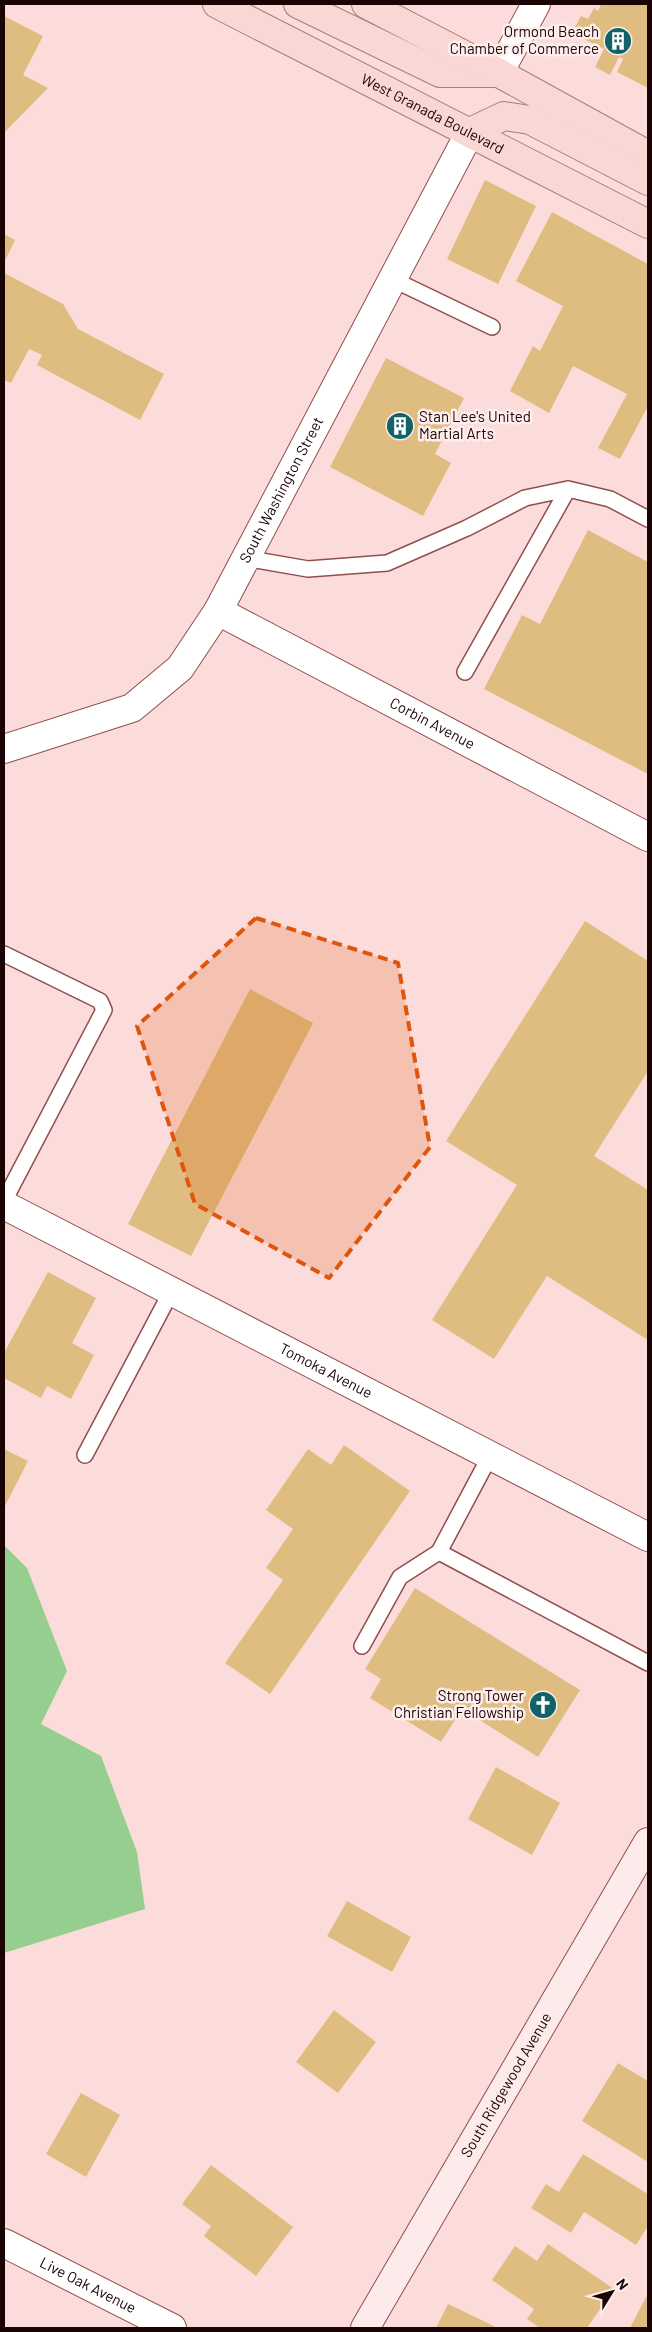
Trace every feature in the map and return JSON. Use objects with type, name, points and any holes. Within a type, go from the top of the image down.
[{"type":"main road","name":"West Granada Boulevard","points":[[217,4],[648,224]]},
{"type":"main road","points":[[298,4],[440,72],[499,73]]},
{"type":"main road","points":[[366,4],[499,73],[648,155]]},
{"type":"main road","points":[[470,132],[504,116],[530,120],[648,181]]},
{"type":"street","points":[[499,73],[536,4]]},
{"type":"street","name":"South Washington Street","points":[[4,749],[132,708],[180,668],[218,611],[470,132]]},
{"type":"street","name":"Corbin Avenue","points":[[218,611],[648,837]]},
{"type":"street","name":"Tomoka Avenue","points":[[4,1205],[648,1537]]},
{"type":"street","name":"South Ridgewood Avenue","points":[[365,2328],[648,1842]]},
{"type":"street","name":"Live Oak Avenue","points":[[4,2243],[172,2328]]},
{"type":"lane","points":[[392,279],[492,327]]},
{"type":"lane","points":[[245,558],[308,569],[387,563],[467,528],[525,498],[568,489],[610,499],[648,519]]},
{"type":"lane","points":[[465,672],[568,489]]},
{"type":"lane","points":[[4,954],[100,1001],[104,1010],[4,1201]]},
{"type":"lane","points":[[85,1455],[171,1292]]},
{"type":"lane","points":[[362,1646],[400,1577],[439,1552],[490,1456]]},
{"type":"lane","points":[[439,1552],[648,1663]]},
{"type":"highlighted area","points":[[256,918],[398,963],[430,1147],[329,1278],[195,1204],[137,1026]]},
{"type":"green space","points":[[4,1545],[27,1568],[67,1671],[41,1724],[101,1756],[137,1852],[145,1909],[4,1953]]},
{"type":"building","name":"Ormond Beach Chamber of Commerce","points":[[601,4],[648,4],[648,88],[617,72],[623,59],[619,57],[610,75],[595,67],[604,49],[572,33],[581,16],[588,19],[594,8],[598,11]]},
{"type":"building","points":[[4,16],[43,36],[23,75],[48,88],[4,133]]},
{"type":"building","points":[[485,180],[536,206],[498,284],[447,259]]},
{"type":"building","points":[[552,212],[648,264],[648,406],[620,459],[598,448],[627,394],[573,366],[549,413],[510,391],[533,346],[540,351],[563,306],[516,281]]},
{"type":"building","points":[[4,234],[15,240],[4,263]]},
{"type":"building","points":[[4,273],[63,304],[78,329],[164,374],[140,420],[37,365],[42,355],[29,349],[11,383],[4,380]]},
{"type":"building","name":"Stan Lee's United Martial Arts","points":[[386,358],[464,398],[435,454],[451,463],[423,516],[330,467]]},
{"type":"building","points":[[588,530],[648,562],[648,774],[484,689],[522,615],[540,624]]},
{"type":"building","points":[[585,921],[648,961],[648,1071],[594,1156],[648,1190],[648,1340],[547,1276],[494,1359],[432,1320],[517,1185],[446,1141]]},
{"type":"building","points":[[250,989],[313,1023],[191,1256],[128,1224]]},
{"type":"building","points":[[48,1272],[96,1298],[72,1343],[94,1355],[71,1399],[47,1386],[41,1398],[4,1378],[4,1353]]},
{"type":"building","points":[[344,1445],[410,1491],[270,1694],[225,1663],[283,1580],[266,1568],[293,1529],[266,1510],[308,1449],[331,1465]]},
{"type":"building","points":[[4,1449],[28,1461],[4,1508]]},
{"type":"building","points":[[415,1588],[580,1690],[538,1757],[462,1709],[441,1742],[370,1698],[381,1679],[365,1669]]},
{"type":"building","points":[[496,1767],[560,1803],[532,1855],[468,1819]]},
{"type":"building","points":[[347,1901],[411,1937],[392,1972],[327,1936]]},
{"type":"building","points":[[334,2010],[376,2042],[338,2093],[296,2062]]},
{"type":"building","points":[[618,2063],[648,2081],[648,2162],[582,2121]]},
{"type":"building","points":[[81,2093],[120,2115],[86,2177],[46,2154]]},
{"type":"building","points":[[583,2154],[648,2194],[648,2226],[636,2245],[584,2212],[571,2233],[531,2208],[546,2184],[559,2192]]},
{"type":"building","points":[[211,2165],[293,2227],[256,2276],[204,2236],[211,2226],[182,2204]]},
{"type":"building","points":[[548,2244],[614,2289],[587,2328],[540,2328],[527,2319],[534,2309],[492,2280],[515,2246],[537,2261]]},
{"type":"building","points":[[646,2297],[648,2298],[648,2328],[630,2328]]},
{"type":"building","points":[[448,2304],[494,2326],[493,2328],[436,2328]]},
{"type":"place","name":"Ormond Beach Chamber of Commerce","points":[[618,41]]},
{"type":"place","name":"Stan Lee's United Martial Arts","points":[[400,426]]},
{"type":"place","name":"Strong Tower Christian Fellowship","points":[[543,1705]]}]
